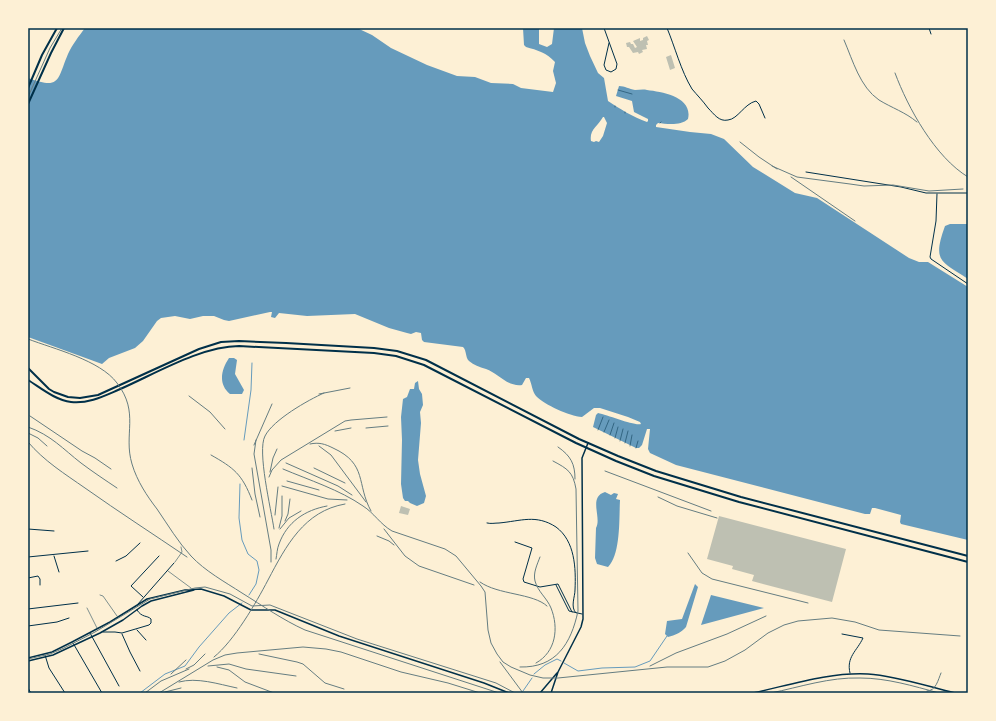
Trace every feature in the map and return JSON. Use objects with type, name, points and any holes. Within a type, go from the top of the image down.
[{"type":"main road","points":[[28,88],[42,55],[57,28]]},
{"type":"main road","points":[[28,104],[45,65],[64,28]]},
{"type":"main road","points":[[28,368],[49,389],[63,396],[80,398],[98,394],[199,349],[221,342],[265,342],[390,350],[411,354],[426,360],[588,443],[656,471],[721,492],[968,556]]},
{"type":"main road","points":[[28,380],[58,398],[68,402],[81,402],[100,398],[201,353],[222,347],[239,346],[384,354],[409,359],[424,365],[586,448],[634,469],[719,496],[968,562]]},
{"type":"street","points":[[604,28],[617,64],[615,70],[609,72],[606,70],[604,65],[609,43]]},
{"type":"street","points":[[667,28],[690,85],[714,114],[725,120],[733,119],[746,106],[756,101],[759,104],[765,118]]},
{"type":"street","points":[[929,28],[931,34]]},
{"type":"street","points":[[806,172],[901,187],[926,193],[968,193]]},
{"type":"street","points":[[938,194],[936,222],[930,257],[968,284]]},
{"type":"street","points":[[551,693],[558,672],[581,627],[583,614],[582,458],[588,443]]},
{"type":"street","points":[[487,523],[507,522],[530,518],[547,522],[565,535],[573,553],[575,590],[573,607],[576,613]]},
{"type":"street","points":[[28,529],[54,530]]},
{"type":"street","points":[[515,542],[532,548],[523,579],[524,582],[540,587],[556,584],[568,611],[583,614]]},
{"type":"street","points":[[116,561],[126,556],[140,543]]},
{"type":"street","points":[[28,557],[88,551]]},
{"type":"street","points":[[54,555],[58,572]]},
{"type":"street","points":[[143,597],[131,586],[159,556]]},
{"type":"street","points":[[138,605],[143,597],[174,563]]},
{"type":"street","points":[[28,578],[38,576],[40,579],[40,585]]},
{"type":"street","points":[[28,658],[44,655],[72,642],[154,597],[185,590],[202,589],[224,596],[249,610],[276,610],[339,636],[484,682],[509,693]]},
{"type":"street","points":[[28,662],[45,658],[100,633],[123,620],[136,610],[155,600],[193,590]]},
{"type":"street","points":[[28,609],[78,603]]},
{"type":"street","points":[[100,633],[122,633],[136,630],[151,623],[150,618],[142,616],[136,610]]},
{"type":"street","points":[[28,626],[57,622],[68,618]]},
{"type":"street","points":[[136,630],[146,640]]},
{"type":"street","points":[[90,633],[119,686]]},
{"type":"street","points":[[122,633],[140,670]]},
{"type":"street","points":[[842,634],[863,638],[860,644],[855,648],[848,664],[850,674]]},
{"type":"street","points":[[72,642],[102,693]]},
{"type":"street","points":[[44,655],[49,668],[65,693]]},
{"type":"street","points":[[540,693],[558,672]]},
{"type":"street","points":[[753,693],[824,677],[850,674],[887,676],[955,693]]},
{"type":"street","points":[[28,688],[31,693]]},
{"type":"lane","points":[[174,563],[182,552],[181,547]]},
{"type":"lane","points":[[168,571],[193,590]]},
{"type":"lane","points":[[100,595],[104,596],[118,617]]},
{"type":"lane","points":[[87,608],[97,629]]},
{"type":"path","points":[[618,90],[632,94]]},
{"type":"path","points":[[598,430],[603,417]]},
{"type":"path","points":[[604,432],[609,420]]},
{"type":"path","points":[[610,436],[614,423]]},
{"type":"path","points":[[615,438],[618,427]]},
{"type":"path","points":[[620,441],[623,429]]},
{"type":"path","points":[[625,443],[628,431]]},
{"type":"path","points":[[630,446],[632,435]]},
{"type":"path","points":[[636,448],[638,441]]},
{"type":"water","points":[[85,28],[357,28],[372,35],[391,48],[427,65],[457,76],[475,77],[491,83],[513,84],[521,88],[553,92],[556,83],[553,71],[555,62],[545,54],[524,45],[523,28],[539,28],[539,44],[547,47],[552,44],[554,28],[582,28],[585,43],[590,56],[598,73],[604,78],[608,101],[627,113],[647,122],[648,119],[634,112],[632,101],[616,96],[619,86],[635,90],[661,92],[675,97],[686,105],[688,119],[678,124],[658,123],[656,127],[711,134],[724,139],[753,167],[795,193],[817,198],[909,258],[919,262],[928,262],[968,287],[968,540],[901,524],[901,515],[875,508],[872,508],[870,514],[865,514],[676,465],[650,453],[648,449],[650,429],[647,429],[642,445],[639,448],[636,448],[593,427],[596,415],[598,413],[633,423],[641,424],[640,422],[600,408],[594,408],[582,417],[564,412],[545,403],[536,396],[529,378],[526,378],[522,385],[507,382],[490,371],[469,361],[463,347],[424,342],[422,340],[421,333],[416,332],[411,334],[389,328],[355,314],[307,316],[279,313],[275,318],[271,317],[272,312],[270,312],[229,321],[214,316],[203,316],[190,319],[175,316],[161,318],[157,321],[143,341],[135,348],[109,358],[102,364],[28,337],[28,78],[47,83],[52,83],[56,80],[70,51]],"holes":[[[604,117],[607,123],[603,136],[599,142],[591,141],[591,134]]]},
{"type":"water","points":[[950,224],[968,224],[968,279],[945,264],[939,254],[939,247],[945,226]]},
{"type":"water","points":[[229,358],[234,358],[237,360],[235,374],[244,390],[242,394],[230,394],[226,390],[222,381],[224,367]]},
{"type":"water","points":[[418,381],[419,389],[422,394],[423,405],[420,412],[421,423],[418,460],[426,496],[424,503],[417,506],[405,501],[403,498],[401,484],[401,417],[403,399],[407,397],[410,389],[414,389],[415,383]]},
{"type":"water","points":[[605,492],[611,495],[614,493],[618,494],[616,499],[620,500],[617,545],[615,554],[608,567],[597,564],[595,558],[596,528],[598,519],[596,503],[597,498]]},
{"type":"water","points":[[695,584],[698,587],[686,627],[678,634],[668,637],[665,634],[667,621],[682,619]]},
{"type":"water","points":[[711,595],[764,608],[701,625]]},
{"type":"building","points":[[647,36],[649,40],[647,41],[648,45],[646,45],[647,49],[642,50],[643,52],[639,54],[638,52],[633,53],[629,47],[627,47],[626,43],[630,42],[635,48],[637,47],[633,41],[640,38],[640,41],[643,40],[643,38]]},
{"type":"building","points":[[671,55],[675,68],[670,70],[666,57]]},
{"type":"building","points":[[401,506],[410,509],[408,515],[399,513]]},
{"type":"building","points":[[719,516],[846,549],[832,602],[752,581],[754,575],[732,569],[733,566],[707,559]]},
{"type":"waterway","points":[[244,440],[251,390],[252,363]]},
{"type":"waterway","points":[[240,484],[239,518],[242,540],[248,554],[257,561],[259,570],[256,584],[249,595]]},
{"type":"waterway","points":[[140,693],[165,674],[185,666],[199,647],[229,613],[242,603]]},
{"type":"waterway","points":[[564,663],[578,671],[602,668],[635,667],[650,661],[667,636]]},
{"type":"waterway","points":[[534,674],[545,665],[557,659],[561,661]]},
{"type":"waterway","points":[[523,691],[532,678]]},
{"type":"tram line","points":[[28,97],[50,48],[62,28]]},
{"type":"tram line","points":[[28,659],[50,654],[64,648],[95,632],[150,599],[205,587],[230,594],[252,606],[270,605],[357,639],[496,683],[515,693]]},
{"type":"tram line","points":[[927,691],[930,691],[935,687],[941,673]]},
{"type":"tram line","points":[[771,693],[815,683],[849,678],[870,678],[890,681],[939,693]]},
{"type":"railway","points":[[844,40],[862,81],[872,95],[908,115],[917,122]]},
{"type":"railway","points":[[895,73],[907,101],[924,131],[944,157],[968,177]]},
{"type":"railway","points":[[740,142],[777,169]]},
{"type":"railway","points":[[772,166],[797,177],[864,186],[893,185],[929,191],[963,189]]},
{"type":"railway","points":[[791,177],[855,221]]},
{"type":"railway","points":[[28,339],[76,356],[100,368],[117,383],[128,404],[130,453],[132,464],[139,482],[182,545],[191,556],[209,571],[273,613],[305,630],[499,693]]},
{"type":"railway","points":[[319,394],[350,388]]},
{"type":"railway","points":[[274,529],[264,467],[263,443],[265,436],[269,430],[283,417],[300,405],[324,393]]},
{"type":"railway","points":[[189,396],[210,412],[225,429]]},
{"type":"railway","points":[[254,445],[272,404]]},
{"type":"railway","points":[[30,416],[111,469]]},
{"type":"railway","points":[[269,477],[272,470],[281,460],[345,421],[387,417]]},
{"type":"railway","points":[[366,428],[388,426]]},
{"type":"railway","points":[[28,427],[50,438],[94,473],[117,488]]},
{"type":"railway","points":[[335,431],[351,428]]},
{"type":"railway","points":[[28,433],[38,438],[47,446]]},
{"type":"railway","points":[[256,440],[254,454],[271,550],[271,562]]},
{"type":"railway","points":[[28,442],[34,449],[62,472],[187,557]]},
{"type":"railway","points":[[310,444],[319,443],[327,445],[344,454],[352,461],[360,475],[366,501],[371,511]]},
{"type":"railway","points":[[319,446],[331,455],[366,502]]},
{"type":"railway","points":[[558,447],[569,457],[573,465],[575,479]]},
{"type":"railway","points":[[270,472],[273,458],[277,449]]},
{"type":"railway","points":[[211,455],[226,464],[241,478],[252,500]]},
{"type":"railway","points":[[520,667],[533,666],[543,663],[560,652],[571,634],[578,611],[576,489],[569,472],[553,461]]},
{"type":"railway","points":[[286,463],[338,486],[352,495]]},
{"type":"railway","points":[[252,468],[255,494],[260,517]]},
{"type":"railway","points":[[314,468],[345,483]]},
{"type":"railway","points":[[283,469],[354,500],[367,509],[392,531],[445,549],[456,556],[485,592],[488,630],[491,643],[497,654],[503,662],[530,675],[543,678],[558,678],[667,667],[708,667],[725,661],[745,650],[768,633],[784,625],[798,621],[832,618],[855,622],[879,630],[960,636]]},
{"type":"railway","points":[[605,471],[711,511]]},
{"type":"railway","points":[[287,481],[319,490]]},
{"type":"railway","points":[[282,486],[328,499],[347,500]]},
{"type":"railway","points":[[275,515],[278,487]]},
{"type":"railway","points":[[279,528],[282,516],[282,496]]},
{"type":"railway","points":[[658,497],[677,506],[717,518]]},
{"type":"railway","points":[[285,521],[288,514],[290,499]]},
{"type":"railway","points":[[214,657],[237,632],[289,543],[298,532],[307,522],[318,514],[345,504]]},
{"type":"railway","points":[[276,559],[278,546],[282,536],[292,523],[304,514],[327,506]]},
{"type":"railway","points":[[280,529],[289,518],[301,511]]},
{"type":"railway","points":[[384,529],[405,556],[419,566],[474,585]]},
{"type":"railway","points":[[377,536],[394,545]]},
{"type":"railway","points":[[688,553],[702,573],[712,579],[808,603]]},
{"type":"railway","points":[[536,663],[548,653],[552,646],[555,631],[555,623],[551,608],[535,581],[535,572],[540,557]]},
{"type":"railway","points":[[480,582],[496,589],[533,599],[547,606]]},
{"type":"railway","points":[[650,666],[676,653],[727,634],[766,616]]},
{"type":"railway","points":[[159,693],[213,660],[225,655],[303,647],[341,652],[401,672],[448,683],[480,693]]},
{"type":"railway","points":[[186,669],[194,665],[205,654]]},
{"type":"railway","points":[[259,654],[303,664],[325,683],[344,689]]},
{"type":"railway","points":[[171,674],[186,660]]},
{"type":"railway","points":[[500,662],[523,693]]},
{"type":"railway","points":[[208,666],[229,664],[246,669],[296,676]]},
{"type":"railway","points":[[217,667],[229,670],[245,682],[274,693]]},
{"type":"railway","points":[[145,693],[161,681],[189,669]]},
{"type":"railway","points":[[179,682],[193,680],[237,688]]},
{"type":"railway","points":[[165,692],[181,688]]}]
